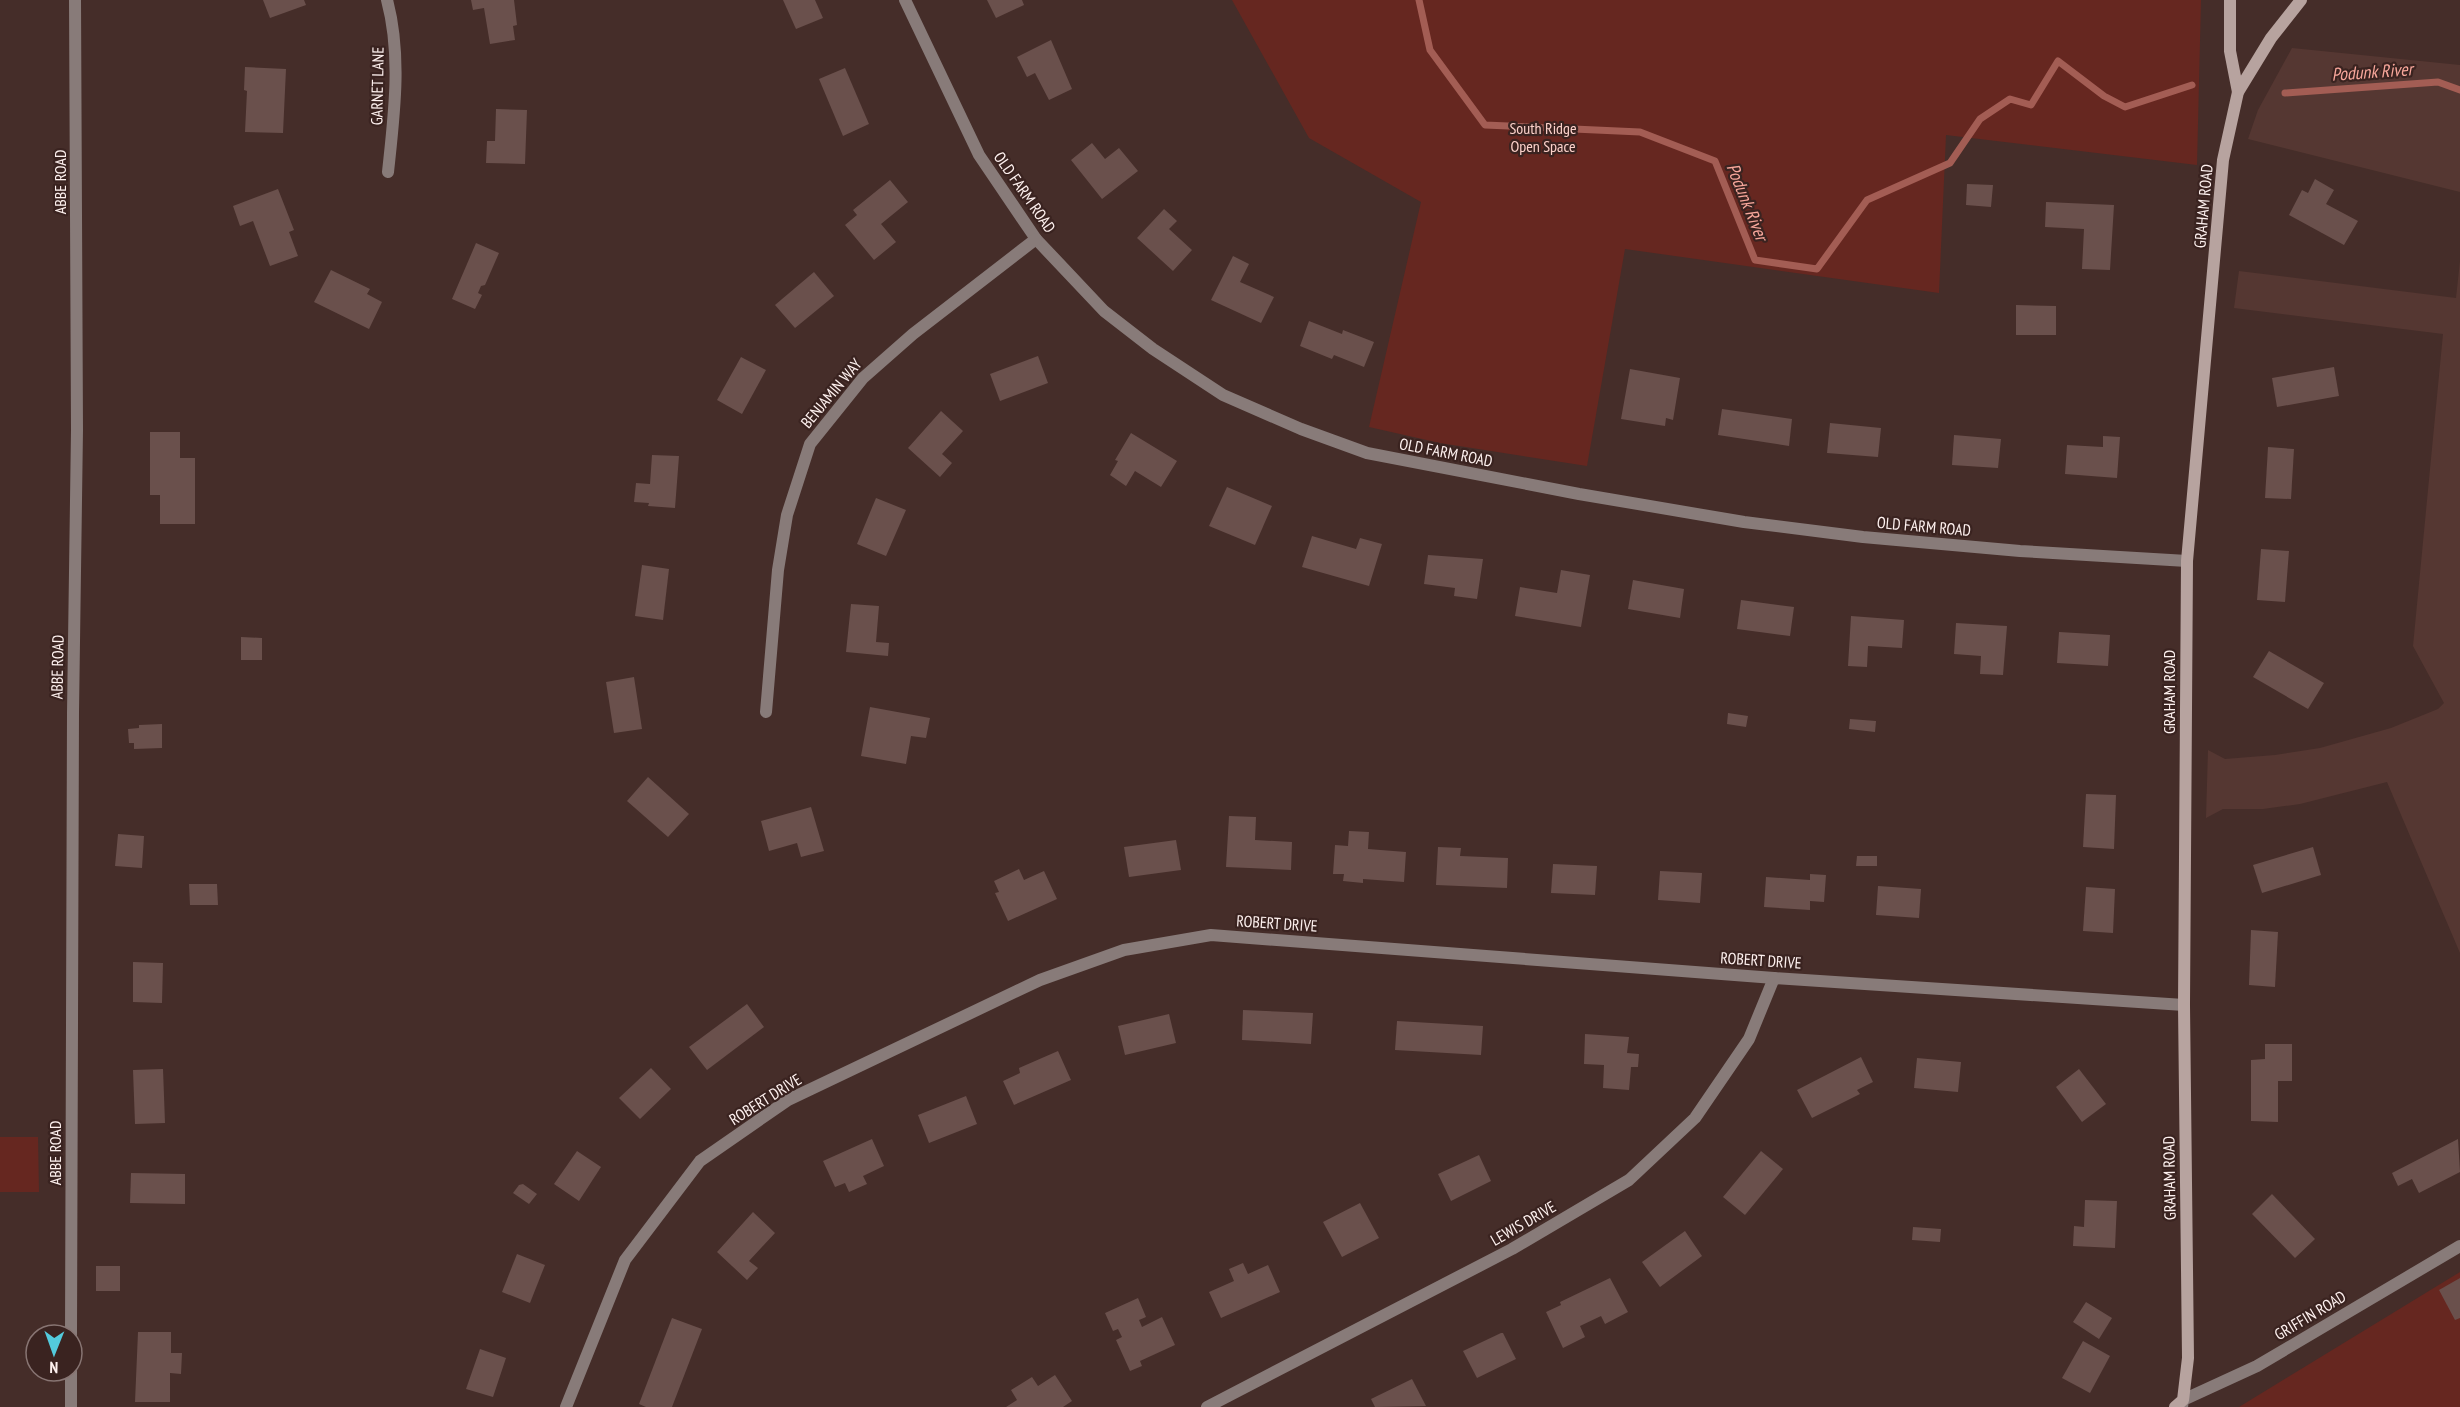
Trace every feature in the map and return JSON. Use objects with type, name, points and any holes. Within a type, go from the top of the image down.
[{"type":"street","name":"ABBE ROAD","points":[[71,1323],[73,713],[77,430],[75,0]]},
{"type":"street","name":"GARNET LANE","points":[[387,0],[393,22],[396,96],[388,172]]},
{"type":"street","name":"OLD FARM ROAD","points":[[905,0],[979,154],[1036,240],[1104,311],[1153,349],[1223,395],[1302,429],[1367,453],[1579,494],[1744,522],[1875,538],[2020,551],[2187,561]]},
{"type":"street","points":[[2230,0],[2230,51],[2238,92]]},
{"type":"street","name":"GRAHAM ROAD","points":[[2180,1405],[2188,1358],[2184,1005],[2187,561],[2223,160],[2238,92],[2271,38],[2301,0]]},
{"type":"street","name":"BENJAMIN WAY","points":[[766,712],[778,570],[785,526],[810,444],[863,378],[913,334],[1036,240]]},
{"type":"street","name":"ROBERT DRIVE","points":[[566,1407],[625,1260],[700,1161],[788,1100],[1040,980],[1124,950],[1210,935],[1774,978],[2184,1005]]},
{"type":"street","name":"LEWIS DRIVE","points":[[1207,1407],[1512,1249],[1629,1180],[1695,1118],[1749,1039],[1774,978]]},
{"type":"street","name":"GRIFFIN ROAD","points":[[2180,1405],[2257,1366],[2460,1246]]},
{"type":"street","points":[[71,1383],[71,1407]]},
{"type":"shaded area","points":[[2292,48],[2460,65],[2460,192],[2248,139],[2258,110]]},
{"type":"shaded area","points":[[2460,261],[2460,953],[2387,782],[2300,804],[2263,809],[2223,809],[2206,818],[2208,750],[2225,759],[2320,748],[2391,728],[2438,709],[2444,703],[2413,646],[2443,334],[2234,308],[2239,271],[2456,298]]},
{"type":"green space","name":"South Ridge Open Space","points":[[1232,0],[2201,0],[2197,165],[1946,135],[1939,293],[1625,249],[1587,466],[1440,443],[1369,427],[1421,202],[1309,138]]},
{"type":"green space","points":[[0,1137],[38,1137],[39,1192],[0,1192]]},
{"type":"green space","points":[[2460,1272],[2460,1407],[2239,1407]]},
{"type":"building","points":[[263,0],[304,0],[306,5],[270,18]]},
{"type":"building","points":[[471,0],[514,0],[517,25],[513,26],[515,40],[490,44],[484,8],[473,10]]},
{"type":"building","points":[[783,0],[815,0],[823,18],[796,29]]},
{"type":"building","points":[[987,0],[1022,0],[1024,5],[996,18]]},
{"type":"building","points":[[1051,40],[1072,89],[1049,100],[1035,73],[1027,77],[1017,57]]},
{"type":"building","points":[[245,67],[286,69],[283,133],[245,132],[247,91],[244,90]]},
{"type":"building","points":[[845,68],[869,124],[843,136],[819,79]]},
{"type":"building","points":[[496,109],[527,110],[525,164],[486,163],[487,141],[495,141]]},
{"type":"building","points":[[1092,143],[1105,159],[1119,148],[1138,171],[1102,199],[1071,160]]},
{"type":"building","points":[[2315,179],[2334,190],[2326,204],[2358,221],[2344,245],[2289,215],[2302,190],[2308,193]]},
{"type":"building","points":[[890,180],[908,202],[881,224],[896,242],[874,260],[845,225],[857,215],[853,210]]},
{"type":"building","points":[[1967,184],[1993,185],[1991,207],[1966,205]]},
{"type":"building","points":[[278,189],[294,230],[289,232],[298,256],[270,266],[253,221],[240,226],[233,206]]},
{"type":"building","points":[[2046,202],[2114,205],[2110,270],[2082,269],[2084,229],[2045,227]]},
{"type":"building","points":[[1164,209],[1177,221],[1169,229],[1192,250],[1173,271],[1137,238]]},
{"type":"building","points":[[476,243],[499,253],[485,285],[481,286],[478,293],[482,295],[475,309],[452,299]]},
{"type":"building","points":[[1233,256],[1249,264],[1240,282],[1274,297],[1261,323],[1211,300]]},
{"type":"building","points":[[331,270],[370,289],[367,294],[382,302],[369,329],[314,302]]},
{"type":"building","points":[[814,272],[834,296],[795,328],[775,305]]},
{"type":"building","points":[[2016,305],[2056,306],[2056,335],[2016,335]]},
{"type":"building","points":[[1309,321],[1342,334],[1343,330],[1374,342],[1364,367],[1334,355],[1332,359],[1300,346]]},
{"type":"building","points":[[1038,356],[1048,383],[1000,401],[990,374]]},
{"type":"building","points":[[741,357],[766,370],[742,414],[717,400]]},
{"type":"building","points":[[2334,367],[2339,396],[2277,407],[2272,378]]},
{"type":"building","points":[[1630,369],[1680,378],[1673,420],[1666,418],[1665,426],[1621,419]]},
{"type":"building","points":[[1722,409],[1792,419],[1789,446],[1718,435]]},
{"type":"building","points":[[941,411],[963,431],[942,454],[952,463],[940,477],[908,448]]},
{"type":"building","points":[[1830,423],[1881,428],[1878,457],[1827,453]]},
{"type":"building","points":[[150,432],[180,432],[180,458],[195,458],[195,524],[160,524],[160,495],[150,495]]},
{"type":"building","points":[[1131,433],[1177,461],[1161,487],[1135,471],[1126,486],[1110,475],[1118,461],[1115,460]]},
{"type":"building","points":[[1954,435],[2001,439],[1998,468],[1952,465]]},
{"type":"building","points":[[2103,436],[2120,437],[2117,478],[2065,474],[2067,445],[2103,447]]},
{"type":"building","points":[[2268,447],[2294,449],[2291,499],[2265,498]]},
{"type":"building","points":[[652,455],[679,456],[675,508],[648,506],[649,503],[634,502],[636,483],[650,484]]},
{"type":"building","points":[[1227,487],[1272,506],[1255,545],[1209,526]]},
{"type":"building","points":[[876,498],[906,510],[886,556],[857,544]]},
{"type":"building","points":[[1312,536],[1356,549],[1360,538],[1382,544],[1369,586],[1302,567]]},
{"type":"building","points":[[2261,549],[2289,551],[2285,602],[2257,600]]},
{"type":"building","points":[[1428,555],[1483,559],[1477,599],[1454,596],[1455,588],[1424,584]]},
{"type":"building","points":[[642,565],[669,569],[663,620],[635,616]]},
{"type":"building","points":[[1561,570],[1590,575],[1581,627],[1515,616],[1520,587],[1557,593]]},
{"type":"building","points":[[1633,580],[1684,589],[1680,618],[1628,609]]},
{"type":"building","points":[[1741,600],[1794,607],[1790,636],[1737,629]]},
{"type":"building","points":[[851,604],[879,606],[876,642],[889,643],[888,656],[846,652]]},
{"type":"building","points":[[1851,616],[1904,620],[1902,648],[1868,646],[1867,667],[1848,666]]},
{"type":"building","points":[[1956,623],[2007,626],[2003,675],[1980,674],[1981,656],[1954,654]]},
{"type":"building","points":[[2059,632],[2110,635],[2108,666],[2057,663]]},
{"type":"building","points":[[241,637],[262,638],[262,660],[241,660]]},
{"type":"building","points":[[2269,651],[2324,683],[2308,709],[2253,677]]},
{"type":"building","points":[[634,677],[642,729],[614,733],[606,682]]},
{"type":"building","points":[[870,707],[930,718],[926,738],[911,736],[906,764],[861,756]]},
{"type":"building","points":[[1728,713],[1748,716],[1746,727],[1727,724]]},
{"type":"building","points":[[1850,719],[1876,721],[1875,732],[1849,729]]},
{"type":"building","points":[[162,724],[162,748],[134,749],[134,743],[129,743],[128,729],[139,728],[139,725]]},
{"type":"building","points":[[648,777],[689,814],[668,837],[627,801]]},
{"type":"building","points":[[2086,794],[2116,795],[2114,849],[2083,847]]},
{"type":"building","points":[[811,807],[824,851],[801,857],[797,843],[769,851],[761,821]]},
{"type":"building","points":[[1229,816],[1256,817],[1255,840],[1292,842],[1291,870],[1226,867]]},
{"type":"building","points":[[1349,831],[1369,832],[1368,849],[1406,852],[1404,882],[1363,879],[1363,883],[1343,881],[1344,874],[1333,874],[1335,845],[1348,846]]},
{"type":"building","points":[[118,834],[144,836],[142,868],[115,866]]},
{"type":"building","points":[[1176,840],[1181,870],[1129,877],[1124,847]]},
{"type":"building","points":[[1438,847],[1461,848],[1460,856],[1508,858],[1507,888],[1436,885]]},
{"type":"building","points":[[2313,847],[2321,875],[2262,893],[2253,865]]},
{"type":"building","points":[[1857,856],[1877,856],[1877,866],[1856,866]]},
{"type":"building","points":[[1553,864],[1597,866],[1595,895],[1551,893]]},
{"type":"building","points":[[1019,869],[1024,880],[1044,871],[1057,899],[1008,921],[995,893],[999,892],[994,881]]},
{"type":"building","points":[[1660,871],[1702,873],[1700,903],[1658,900]]},
{"type":"building","points":[[1810,874],[1826,875],[1824,902],[1810,901],[1810,910],[1764,907],[1766,877],[1810,880]]},
{"type":"building","points":[[189,884],[217,884],[218,905],[190,905]]},
{"type":"building","points":[[1878,886],[1921,889],[1919,918],[1876,915]]},
{"type":"building","points":[[2086,887],[2115,889],[2113,933],[2083,931]]},
{"type":"building","points":[[2251,930],[2278,932],[2275,987],[2249,985]]},
{"type":"building","points":[[133,962],[163,963],[162,1003],[133,1002]]},
{"type":"building","points":[[747,1004],[764,1027],[707,1070],[689,1047]]},
{"type":"building","points":[[1243,1010],[1313,1013],[1311,1044],[1242,1040]]},
{"type":"building","points":[[1169,1014],[1176,1043],[1125,1055],[1118,1026]]},
{"type":"building","points":[[1397,1021],[1483,1026],[1481,1055],[1395,1050]]},
{"type":"building","points":[[1585,1034],[1629,1037],[1627,1053],[1639,1054],[1638,1067],[1631,1067],[1629,1090],[1603,1088],[1604,1065],[1584,1064]]},
{"type":"building","points":[[2265,1044],[2292,1044],[2292,1081],[2278,1081],[2278,1122],[2251,1121],[2251,1060],[2265,1059]]},
{"type":"building","points":[[1058,1051],[1071,1080],[1014,1105],[1003,1081],[1020,1073],[1019,1068]]},
{"type":"building","points":[[1861,1057],[1873,1082],[1857,1090],[1860,1094],[1812,1118],[1797,1090]]},
{"type":"building","points":[[1917,1058],[1961,1062],[1958,1092],[1914,1088]]},
{"type":"building","points":[[651,1068],[671,1089],[640,1119],[619,1098]]},
{"type":"building","points":[[163,1069],[165,1123],[135,1124],[133,1070]]},
{"type":"building","points":[[2079,1069],[2106,1104],[2082,1122],[2056,1087]]},
{"type":"building","points":[[966,1096],[977,1124],[929,1143],[918,1115]]},
{"type":"building","points":[[872,1139],[884,1166],[863,1176],[867,1184],[849,1192],[845,1183],[835,1187],[823,1161]]},
{"type":"building","points":[[2458,1139],[2460,1172],[2419,1193],[2412,1179],[2398,1186],[2392,1173]]},
{"type":"building","points":[[577,1151],[601,1167],[579,1201],[554,1184]]},
{"type":"building","points":[[1761,1151],[1783,1169],[1745,1215],[1723,1197]]},
{"type":"building","points":[[1479,1155],[1491,1181],[1451,1201],[1438,1174]]},
{"type":"building","points":[[131,1173],[185,1174],[185,1204],[130,1203]]},
{"type":"building","points":[[523,1184],[537,1194],[529,1204],[513,1193],[519,1185]]},
{"type":"building","points":[[2272,1194],[2315,1239],[2295,1258],[2252,1214]]},
{"type":"building","points":[[2085,1200],[2117,1201],[2115,1248],[2073,1246],[2074,1226],[2084,1227]]},
{"type":"building","points":[[1360,1203],[1379,1238],[1342,1257],[1323,1222]]},
{"type":"building","points":[[753,1212],[775,1233],[749,1261],[758,1268],[747,1280],[717,1252]]},
{"type":"building","points":[[1913,1227],[1941,1229],[1940,1242],[1912,1240]]},
{"type":"building","points":[[1685,1231],[1702,1256],[1660,1287],[1642,1262]]},
{"type":"building","points":[[517,1254],[545,1265],[530,1303],[502,1292]]},
{"type":"building","points":[[1243,1263],[1248,1274],[1268,1265],[1280,1292],[1221,1318],[1209,1292],[1234,1281],[1229,1269]]},
{"type":"building","points":[[96,1266],[120,1266],[120,1291],[96,1291]]},
{"type":"building","points":[[1610,1278],[1628,1312],[1605,1324],[1601,1316],[1580,1326],[1585,1337],[1563,1348],[1546,1312],[1561,1305],[1560,1302]]},
{"type":"building","points":[[2460,1278],[2460,1318],[2455,1320],[2439,1290]]},
{"type":"building","points":[[1138,1298],[1146,1317],[1139,1320],[1142,1327],[1162,1317],[1175,1345],[1140,1361],[1142,1366],[1130,1371],[1116,1340],[1122,1337],[1118,1329],[1113,1331],[1105,1313]]},
{"type":"building","points":[[2086,1302],[2112,1318],[2099,1339],[2073,1322]]},
{"type":"building","points":[[672,1318],[702,1329],[672,1407],[646,1407],[639,1404]]},
{"type":"building","points":[[138,1332],[171,1332],[171,1353],[182,1353],[181,1374],[170,1373],[170,1402],[135,1402]]},
{"type":"building","points":[[1501,1333],[1516,1359],[1477,1378],[1463,1351]]},
{"type":"building","points":[[2083,1341],[2110,1356],[2090,1393],[2062,1378]]},
{"type":"building","points":[[480,1349],[506,1358],[493,1397],[466,1389]]},
{"type":"building","points":[[1055,1375],[1072,1401],[1063,1407],[1006,1407],[1017,1400],[1011,1390],[1032,1377],[1038,1386]]},
{"type":"building","points":[[1412,1379],[1426,1406],[1375,1407],[1371,1399]]},
{"type":"waterway","name":"Podunk River","points":[[1419,0],[1430,50],[1485,125],[1640,132],[1715,161],[1755,260],[1817,269],[1867,200],[1950,163],[1980,119],[2010,99],[2031,105],[2058,61],[2104,96],[2125,107],[2192,85]]},
{"type":"waterway","name":"Podunk River","points":[[2285,93],[2438,82],[2460,90]]}]
